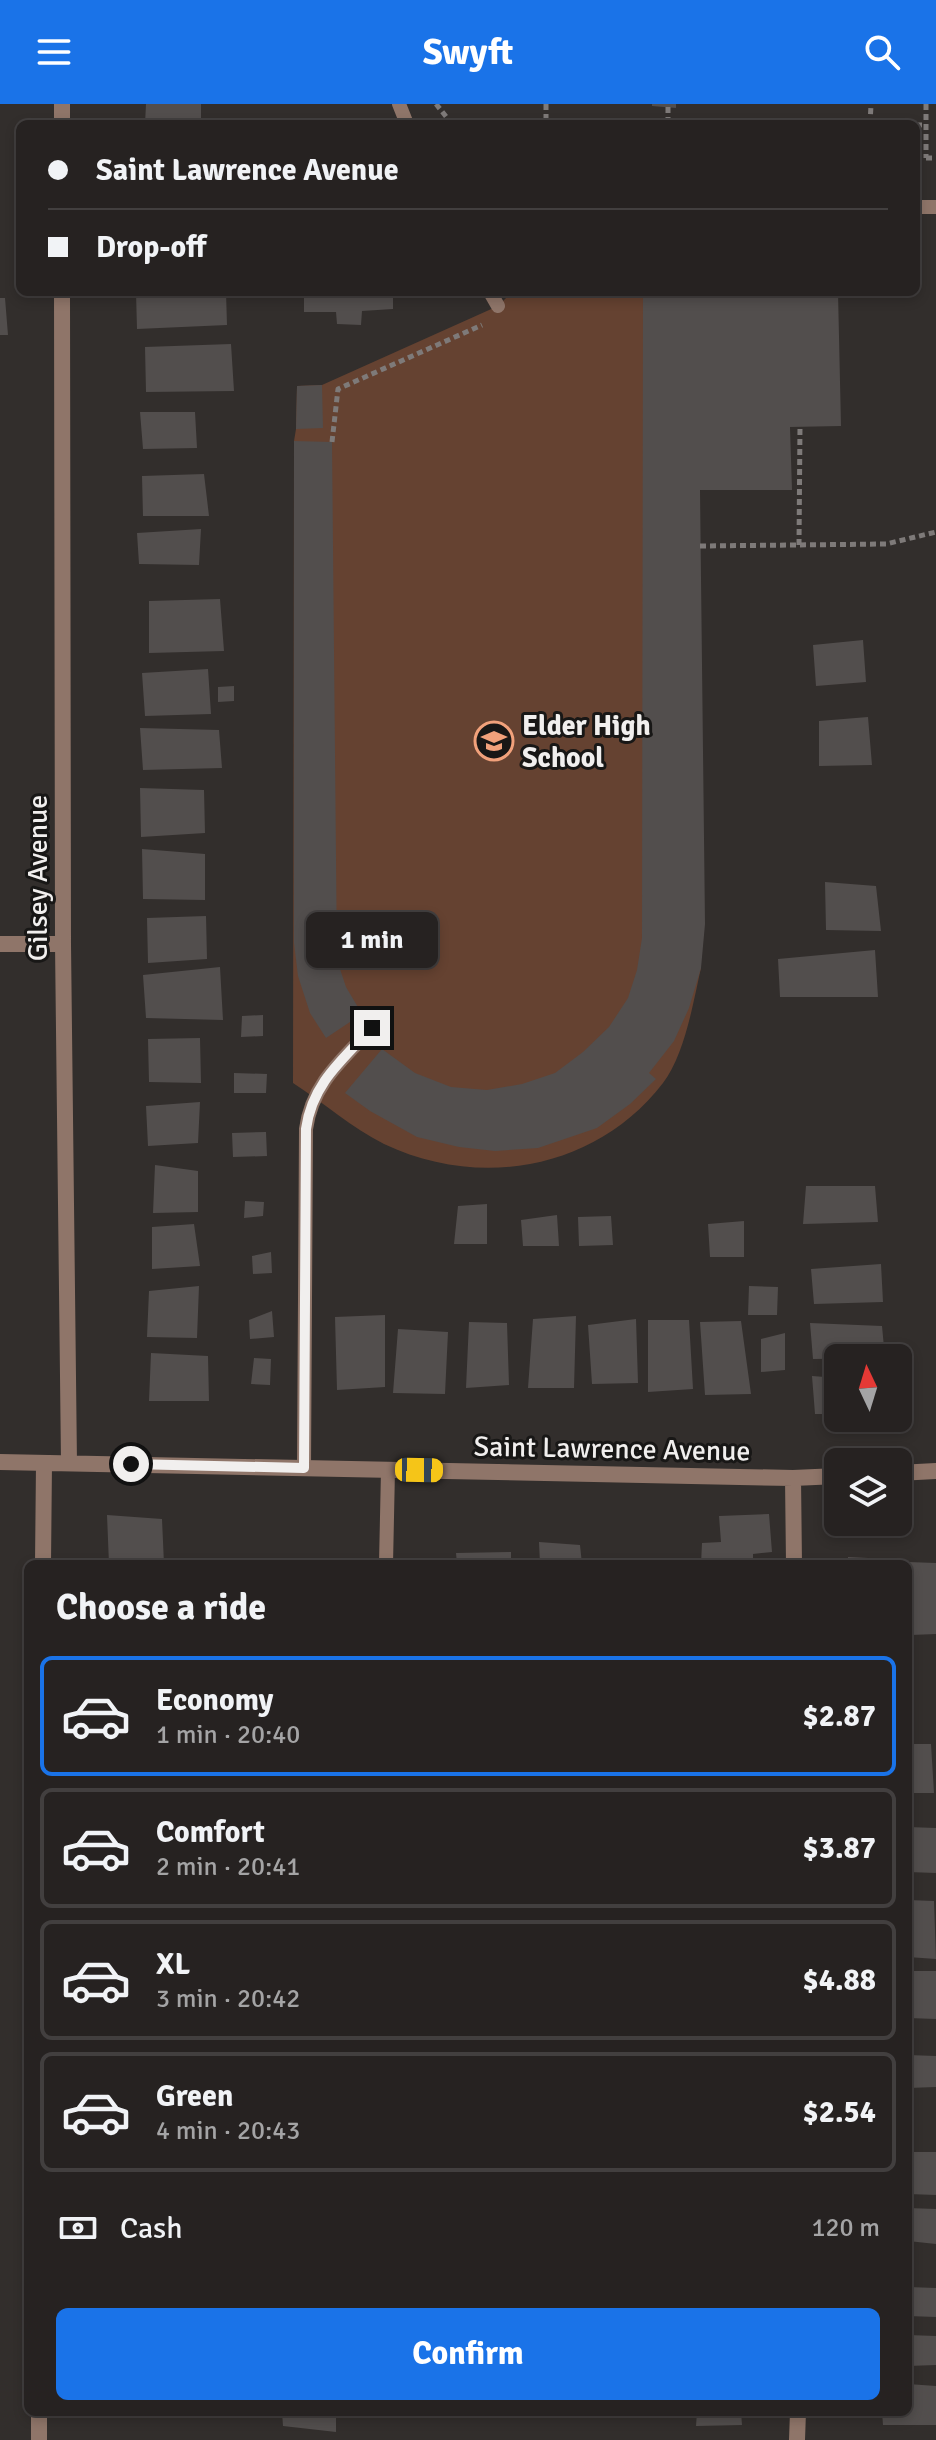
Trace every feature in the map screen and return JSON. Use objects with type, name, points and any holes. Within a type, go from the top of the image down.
[{"type":"street","name":"Gilsey Avenue","points":[[62,296],[63,944],[69,1463]]},
{"type":"street","points":[[0,944],[63,944]]},
{"type":"street","name":"Saint Lawrence Avenue","points":[[0,1462],[824,1477]]},
{"type":"street","points":[[43,1560],[44,1463]]},
{"type":"street","points":[[912,1472],[936,1471]]},
{"type":"street","points":[[793,1478],[794,1560]]},
{"type":"street","points":[[39,2416],[39,2440]]},
{"type":"street","points":[[797,2440],[798,2416]]},
{"type":"lane","points":[[492,296],[498,306]]},
{"type":"lane","points":[[304,1468],[306,1129],[309,1106],[326,1077],[372,1028]]},
{"type":"lane","points":[[386,1560],[388,1470]]},
{"type":"path","points":[[436,104],[449,120]]},
{"type":"path","points":[[926,104],[926,158]]},
{"type":"path","points":[[668,107],[668,120]]},
{"type":"path","points":[[920,125],[926,125]]},
{"type":"path","points":[[920,158],[936,158]]},
{"type":"path","points":[[332,442],[338,389],[483,324]]},
{"type":"path","points":[[799,545],[800,427]]},
{"type":"path","points":[[700,546],[886,544],[936,532]]},
{"type":"shaded area","name":"Elder High School","points":[[508,296],[643,296],[701,968],[677,1058],[663,1083],[636,1112],[605,1135],[571,1152],[535,1163],[498,1168],[459,1166],[421,1158],[384,1144],[293,1083],[294,441],[297,386],[322,385],[498,306]]},
{"type":"building","points":[[146,104],[201,104],[201,120],[145,120]]},
{"type":"building","points":[[676,104],[676,108],[652,106]]},
{"type":"building","points":[[136,296],[226,296],[227,325],[137,329]]},
{"type":"building","points":[[304,296],[393,296],[393,309],[362,311],[361,325],[337,324],[336,312],[304,312]]},
{"type":"building","points":[[643,296],[838,296],[841,426],[790,427],[792,490],[700,490],[705,924],[701,968],[689,1008],[674,1041],[649,1073],[656,1079],[630,1104],[597,1128],[538,1148],[495,1151],[459,1147],[417,1137],[345,1093],[382,1049],[415,1073],[451,1087],[487,1090],[522,1084],[555,1073],[609,1027],[628,998],[637,970],[642,938]]},
{"type":"building","points":[[0,298],[5,298],[8,335],[0,335]]},
{"type":"building","points":[[231,344],[234,391],[146,392],[145,347]]},
{"type":"building","points":[[322,385],[323,428],[296,429],[297,386]]},
{"type":"building","points":[[140,412],[195,412],[197,448],[143,449]]},
{"type":"building","points":[[294,441],[332,442],[337,960],[346,987],[362,1014],[326,1038],[310,1013],[298,976],[294,943]]},
{"type":"building","points":[[204,474],[209,516],[143,516],[142,476]]},
{"type":"building","points":[[201,529],[199,565],[139,564],[137,533]]},
{"type":"building","points":[[220,599],[224,651],[149,653],[149,601]]},
{"type":"building","points":[[863,640],[866,682],[816,686],[813,645]]},
{"type":"building","points":[[208,669],[211,714],[145,716],[142,673]]},
{"type":"building","points":[[234,686],[234,701],[218,702],[218,687]]},
{"type":"building","points":[[868,717],[872,765],[819,766],[819,721]]},
{"type":"building","points":[[140,728],[219,730],[222,768],[143,770]]},
{"type":"building","points":[[140,788],[204,790],[205,833],[141,837]]},
{"type":"building","points":[[142,849],[205,854],[205,900],[143,899]]},
{"type":"building","points":[[825,882],[876,886],[881,931],[826,930]]},
{"type":"building","points":[[206,916],[207,959],[148,963],[147,918]]},
{"type":"building","points":[[875,950],[878,997],[780,997],[778,959]]},
{"type":"building","points":[[220,967],[223,1020],[146,1018],[143,975]]},
{"type":"building","points":[[263,1015],[263,1036],[241,1037],[242,1016]]},
{"type":"building","points":[[200,1038],[201,1083],[149,1082],[148,1039]]},
{"type":"building","points":[[234,1073],[267,1074],[266,1093],[234,1093]]},
{"type":"building","points":[[200,1102],[198,1143],[148,1146],[146,1106]]},
{"type":"building","points":[[266,1132],[267,1156],[233,1157],[232,1133]]},
{"type":"building","points":[[155,1165],[198,1171],[198,1212],[153,1213]]},
{"type":"building","points":[[806,1186],[875,1186],[878,1222],[803,1224]]},
{"type":"building","points":[[245,1201],[264,1202],[263,1216],[244,1218]]},
{"type":"building","points":[[487,1204],[487,1244],[454,1244],[458,1206]]},
{"type":"building","points":[[557,1215],[559,1246],[523,1246],[521,1220]]},
{"type":"building","points":[[611,1216],[613,1245],[579,1246],[578,1217]]},
{"type":"building","points":[[744,1221],[744,1257],[710,1257],[708,1224]]},
{"type":"building","points":[[194,1224],[200,1266],[152,1269],[152,1227]]},
{"type":"building","points":[[271,1252],[272,1273],[253,1274],[252,1256]]},
{"type":"building","points":[[881,1264],[883,1302],[814,1304],[811,1269]]},
{"type":"building","points":[[199,1286],[197,1338],[147,1337],[149,1291]]},
{"type":"building","points":[[749,1286],[778,1287],[777,1315],[748,1315]]},
{"type":"building","points":[[272,1311],[274,1337],[250,1339],[249,1320]]},
{"type":"building","points":[[385,1315],[385,1387],[337,1390],[335,1317]]},
{"type":"building","points":[[576,1316],[574,1388],[528,1388],[533,1319]]},
{"type":"building","points":[[636,1319],[638,1383],[592,1384],[588,1325]]},
{"type":"building","points":[[648,1320],[689,1320],[693,1389],[648,1392]]},
{"type":"building","points":[[741,1321],[751,1394],[705,1395],[700,1322]]},
{"type":"building","points":[[469,1322],[507,1323],[509,1385],[466,1388]]},
{"type":"building","points":[[810,1323],[882,1326],[884,1344],[824,1344],[824,1359],[813,1359]]},
{"type":"building","points":[[398,1329],[448,1332],[445,1394],[393,1393]]},
{"type":"building","points":[[785,1333],[785,1370],[761,1372],[761,1339]]},
{"type":"building","points":[[151,1353],[208,1356],[209,1401],[149,1401]]},
{"type":"building","points":[[254,1358],[271,1359],[270,1385],[251,1384]]},
{"type":"building","points":[[812,1376],[824,1377],[824,1414],[815,1414]]},
{"type":"building","points":[[769,1514],[772,1552],[753,1554],[753,1560],[701,1560],[702,1543],[721,1542],[719,1516]]},
{"type":"building","points":[[107,1515],[162,1519],[164,1560],[109,1560]]},
{"type":"building","points":[[539,1542],[580,1545],[582,1560],[540,1560]]},
{"type":"building","points":[[511,1552],[511,1560],[457,1560],[456,1553]]},
{"type":"building","points":[[848,1557],[889,1559],[889,1560],[848,1560]]},
{"type":"building","points":[[912,1562],[936,1563],[936,1634],[912,1635]]},
{"type":"building","points":[[912,1744],[931,1744],[934,1793],[912,1793]]},
{"type":"building","points":[[912,1827],[936,1828],[936,1873],[912,1872]]},
{"type":"building","points":[[912,1900],[934,1901],[936,1959],[912,1957]]},
{"type":"building","points":[[912,1971],[936,1971],[936,2019],[912,2018]]},
{"type":"building","points":[[912,2055],[936,2056],[936,2087],[912,2088]]},
{"type":"building","points":[[912,2152],[936,2152],[936,2195],[912,2194]]},
{"type":"building","points":[[912,2208],[936,2209],[936,2244],[912,2241]]},
{"type":"building","points":[[912,2287],[936,2288],[936,2317],[912,2316]]},
{"type":"building","points":[[912,2335],[936,2336],[936,2365],[912,2366]]},
{"type":"building","points":[[912,2384],[936,2386],[936,2425],[883,2425],[882,2416],[912,2416]]},
{"type":"building","points":[[282,2416],[336,2416],[336,2432],[283,2426]]},
{"type":"building","points":[[697,2416],[741,2416],[742,2425],[696,2426]]},
{"type":"place","name":"Elder High School","points":[[494,741]]},
{"type":"route","points":[[131,1464],[304,1468],[306,1129],[309,1106],[326,1077],[372,1028]]}]
